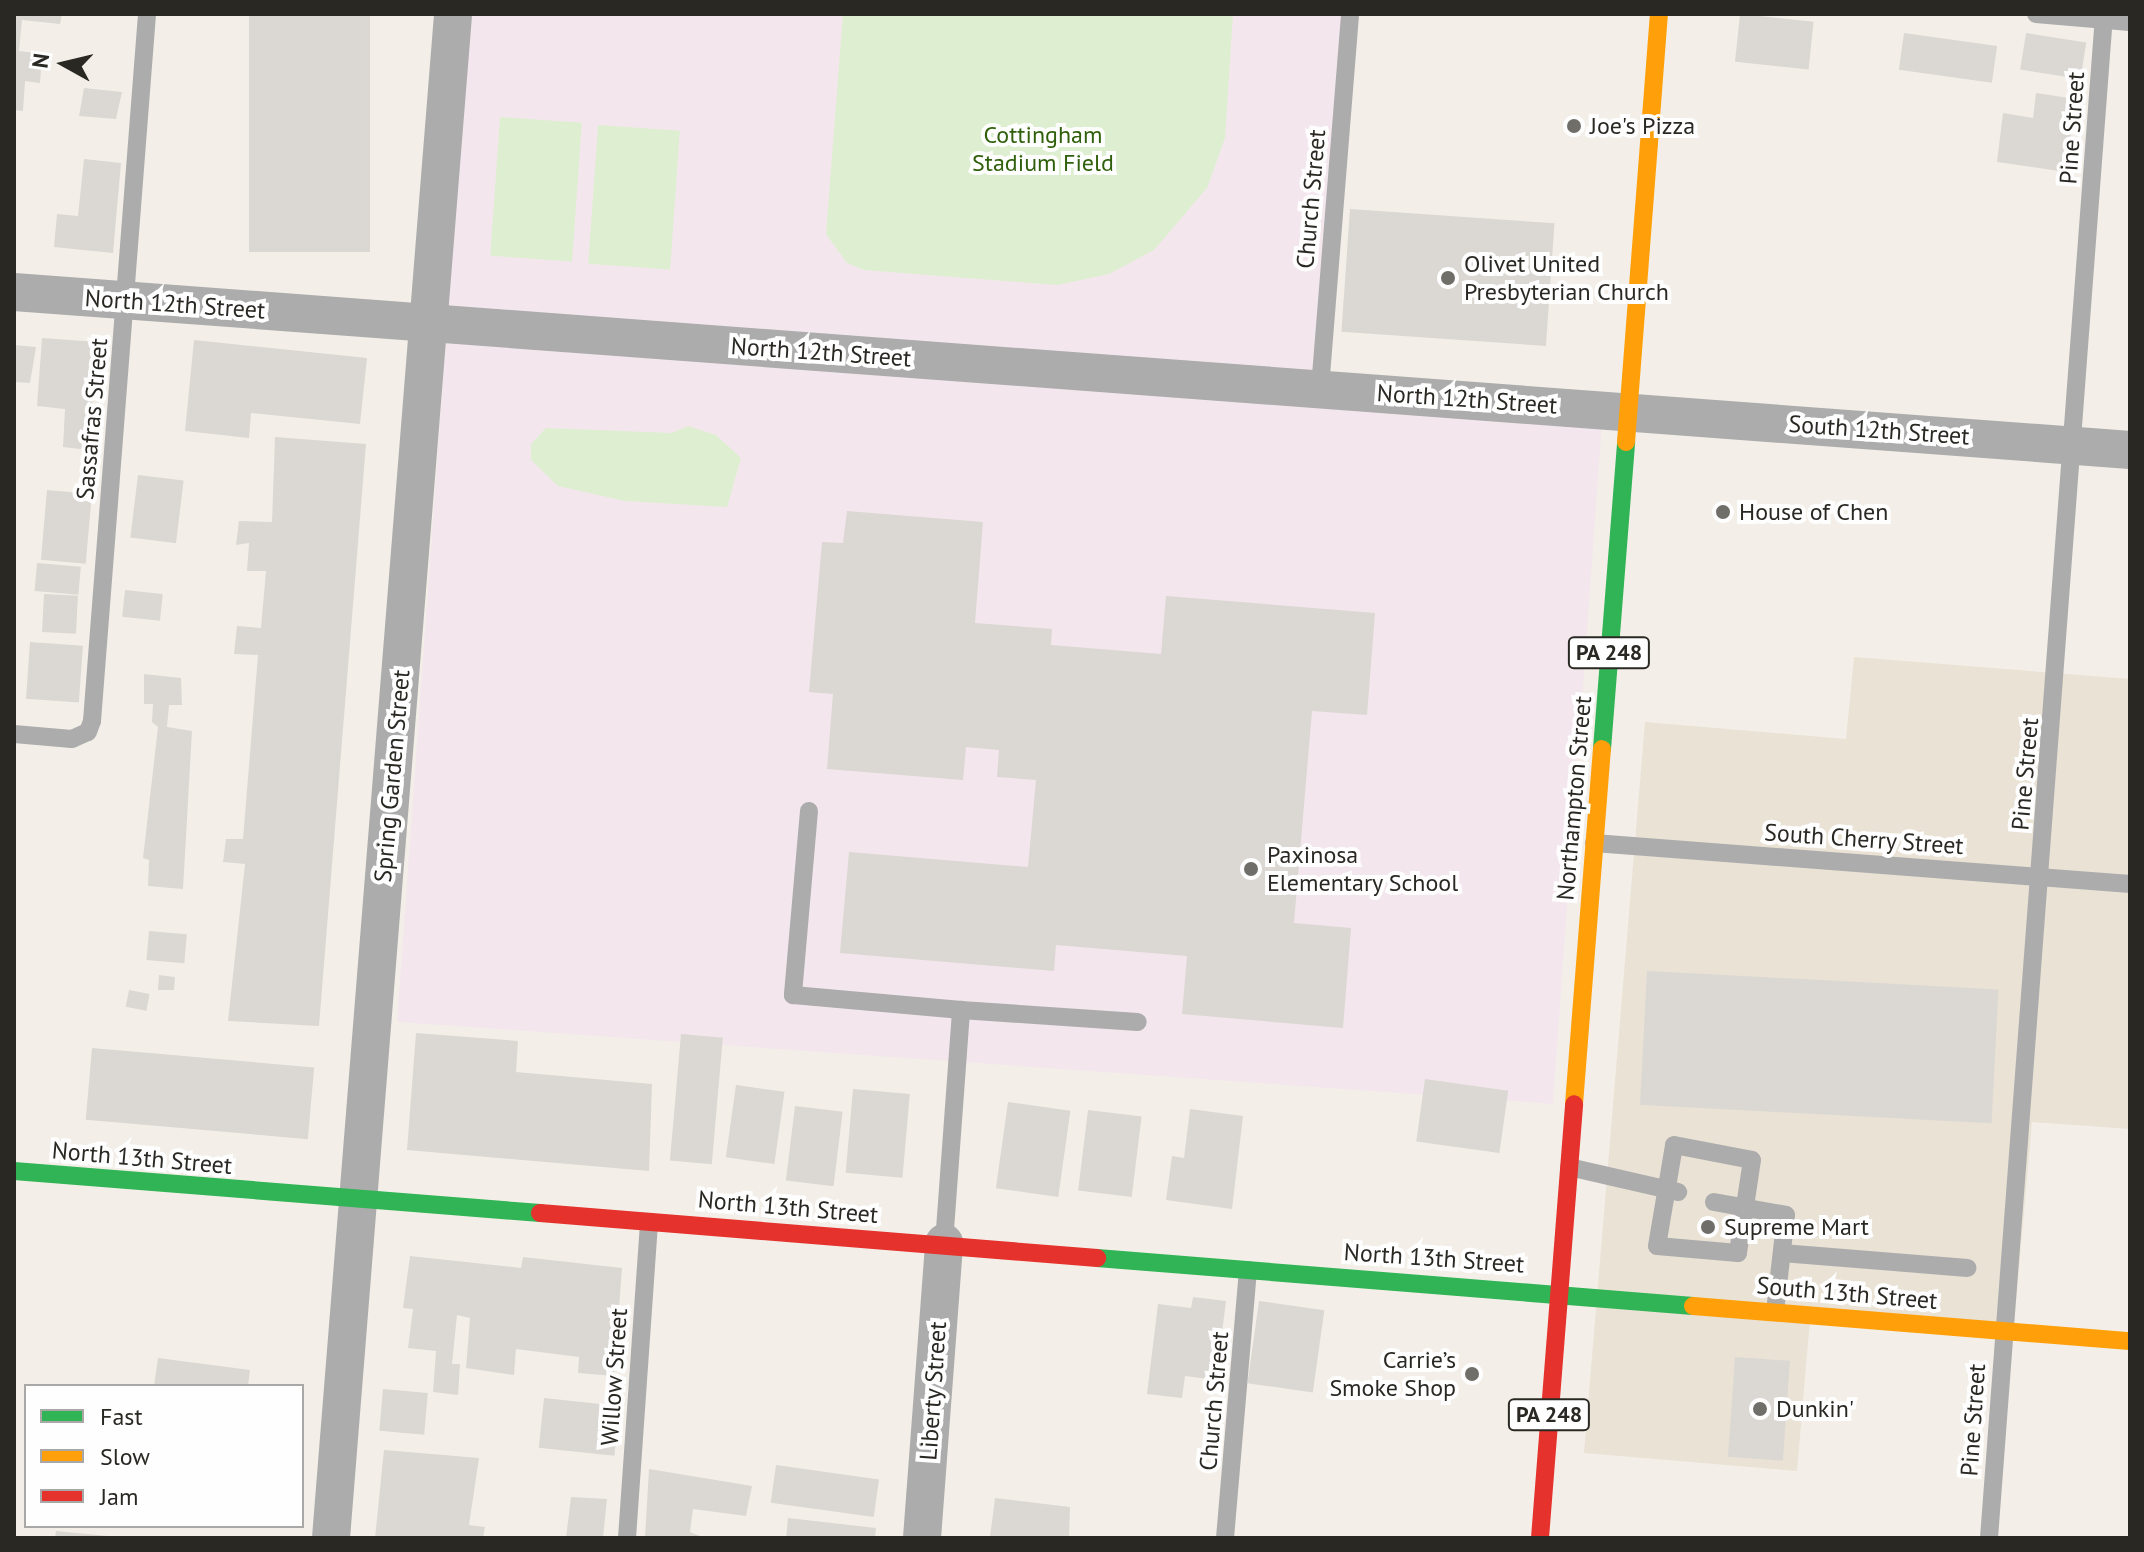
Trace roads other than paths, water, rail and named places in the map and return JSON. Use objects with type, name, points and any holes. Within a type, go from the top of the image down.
[{"type":"main road","name":"Northampton Street","points":[[1540,1538],[1659,14]]},
{"type":"main road","name":"North 13th Street","points":[[14,1171],[354,1201],[649,1220],[1559,1292]]},
{"type":"main road","name":"South 13th Street","points":[[1559,1292],[2130,1341]]},
{"type":"street","name":"Spring Garden Street","points":[[331,1538],[354,1201],[453,14]]},
{"type":"street","name":"North 12th Street","points":[[14,292],[1628,411]]},
{"type":"street","name":"South 12th Street","points":[[1628,411],[2130,450]]},
{"type":"street","name":"Liberty Street","points":[[922,1538],[944,1243]]},
{"type":"lane","name":"Sassafras Street","points":[[14,734],[72,739],[88,732],[147,14]]},
{"type":"lane","name":"Church Street","points":[[1320,388],[1350,14]]},
{"type":"lane","points":[[2036,14],[2104,17],[2130,22]]},
{"type":"lane","name":"Pine Street","points":[[1989,1538],[2075,446],[2104,17]]},
{"type":"lane","points":[[809,811],[793,995],[1138,1022]]},
{"type":"lane","name":"South Cherry Street","points":[[1594,843],[2130,884]]},
{"type":"lane","points":[[944,1243],[961,1010]]},
{"type":"lane","points":[[1674,1145],[1752,1160],[1744,1209],[1738,1253],[1657,1246],[1672,1190],[1674,1145]]},
{"type":"lane","points":[[1569,1167],[1672,1190]]},
{"type":"lane","points":[[1714,1202],[1786,1215],[1775,1311]]},
{"type":"lane","name":"Willow Street","points":[[627,1538],[649,1220]]},
{"type":"lane","points":[[1782,1253],[1967,1268]]},
{"type":"lane","name":"Church Street","points":[[1225,1538],[1248,1267]]},
{"type":"place","name":"Joe's Pizza","points":[[1574,126]]},
{"type":"place","name":"Olivet United Presbyterian Church","points":[[1448,278]]},
{"type":"place","name":"House of Chen","points":[[1723,512]]},
{"type":"place","name":"Paxinosa Elementary School","points":[[1251,869]]},
{"type":"place","name":"Supreme Mart","points":[[1708,1227]]},
{"type":"place","name":"Carrie’s Smoke Shop","points":[[1472,1374]]},
{"type":"place","name":"Dunkin'","points":[[1760,1409]]},
{"type":"park label","name":"Cottingham Stadium Field","points":[[1043,149]]}]
